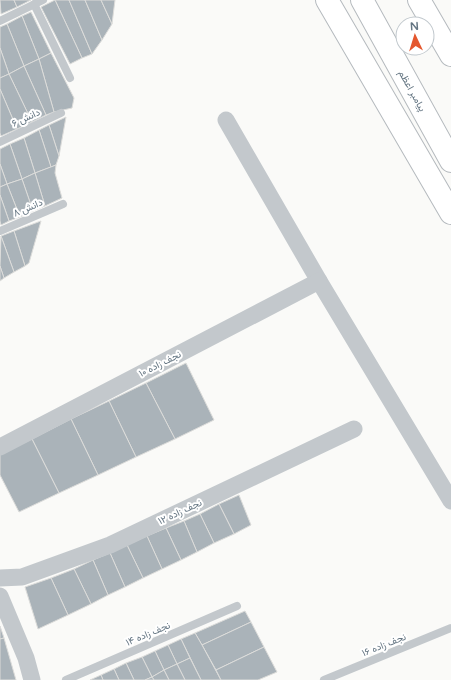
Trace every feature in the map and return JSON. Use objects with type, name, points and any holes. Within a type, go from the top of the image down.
[{"type":"main road","points":[[327,0],[451,213]]},
{"type":"main road","name":"پیامبر اعظم","points":[[362,0],[451,161]]},
{"type":"main road","points":[[419,0],[451,55]]},
{"type":"street","points":[[226,120],[319,281],[451,501]]},
{"type":"street","name":"نجف زاده ۱۰","points":[[0,447],[319,281]]},
{"type":"street","name":"نجف زاده ۱۲","points":[[0,578],[22,577],[110,545],[354,429]]},
{"type":"street","points":[[0,596],[26,658],[32,680]]},
{"type":"lane","points":[[0,21],[43,0]]},
{"type":"lane","points":[[34,4],[70,78]]},
{"type":"lane","name":"دانش ۶","points":[[0,142],[61,113]]},
{"type":"lane","name":"دانش ۸","points":[[0,231],[63,204]]},
{"type":"lane","name":"نجف زاده ۱۴","points":[[66,680],[237,606]]},
{"type":"lane","name":"نجف زاده ۱۶","points":[[324,680],[451,628]]},
{"type":"building","points":[[0,0],[14,0],[17,7],[1,14]]},
{"type":"building","points":[[14,0],[31,0],[17,7]]},
{"type":"building","points":[[55,0],[69,0],[92,54],[82,58]]},
{"type":"building","points":[[55,0],[82,58],[70,64],[41,7]]},
{"type":"building","points":[[69,0],[85,0],[102,40],[92,54]]},
{"type":"building","points":[[85,0],[101,0],[112,24],[102,40]]},
{"type":"building","points":[[101,0],[115,0],[112,24]]},
{"type":"building","points":[[31,12],[51,53],[39,59],[22,16]]},
{"type":"building","points":[[22,16],[39,59],[24,66],[7,24]]},
{"type":"building","points":[[7,24],[24,66],[9,74],[0,48],[0,27]]},
{"type":"building","points":[[0,48],[9,74],[0,78]]},
{"type":"building","points":[[51,53],[74,98],[72,108],[54,112],[39,59]]},
{"type":"building","points":[[39,59],[54,112],[46,115],[24,66]]},
{"type":"building","points":[[24,66],[46,115],[32,122],[9,74]]},
{"type":"building","points":[[9,74],[32,122],[17,129],[0,89],[0,78]]},
{"type":"building","points":[[0,89],[17,129],[1,136],[0,133]]},
{"type":"building","points":[[66,117],[59,156],[49,125]]},
{"type":"building","points":[[49,125],[59,156],[56,165],[51,167],[39,130]]},
{"type":"building","points":[[39,130],[51,167],[35,173],[24,138]]},
{"type":"building","points":[[24,138],[35,173],[22,179],[10,144]]},
{"type":"building","points":[[10,144],[22,179],[7,184],[0,164],[0,149]]},
{"type":"building","points":[[0,164],[7,184],[0,187]]},
{"type":"building","points":[[56,165],[55,173],[62,198],[45,206],[35,173]]},
{"type":"building","points":[[35,173],[45,206],[33,211],[22,179]]},
{"type":"building","points":[[22,179],[33,211],[20,217],[7,184]]},
{"type":"building","points":[[7,184],[20,217],[9,221],[0,195],[0,187]]},
{"type":"building","points":[[0,195],[9,221],[1,225],[0,221]]},
{"type":"building","points":[[41,221],[29,263],[25,266],[14,231]]},
{"type":"building","points":[[14,231],[25,266],[14,272],[1,236]]},
{"type":"building","points":[[1,236],[14,272],[4,278],[0,266]]},
{"type":"building","points":[[0,266],[4,278],[0,281]]},
{"type":"building","points":[[186,363],[214,420],[175,439],[146,383]]},
{"type":"building","points":[[146,383],[175,439],[136,457],[109,401]]},
{"type":"building","points":[[109,401],[136,457],[98,475],[71,419]]},
{"type":"building","points":[[71,419],[98,475],[59,493],[32,439]]},
{"type":"building","points":[[32,439],[59,493],[19,512],[0,475],[0,454]]},
{"type":"building","points":[[239,495],[251,525],[234,534],[219,504]]},
{"type":"building","points":[[219,504],[234,534],[214,543],[200,514]]},
{"type":"building","points":[[200,514],[214,543],[197,552],[184,521]]},
{"type":"building","points":[[184,521],[197,552],[181,560],[166,528]]},
{"type":"building","points":[[166,528],[181,560],[162,569],[147,536]]},
{"type":"building","points":[[147,536],[162,569],[143,578],[127,545]]},
{"type":"building","points":[[127,545],[143,578],[125,587],[110,553]]},
{"type":"building","points":[[110,553],[125,587],[108,595],[93,560]]},
{"type":"building","points":[[93,560],[108,595],[91,604],[74,569]]},
{"type":"building","points":[[74,569],[91,604],[68,615],[51,578]]},
{"type":"building","points":[[51,578],[68,615],[38,629],[25,587]]},
{"type":"building","points":[[245,611],[251,622],[202,645],[195,633]]},
{"type":"building","points":[[251,622],[264,647],[216,670],[202,645]]},
{"type":"building","points":[[0,626],[4,638],[0,639]]},
{"type":"building","points":[[195,633],[221,680],[201,680],[181,639]]},
{"type":"building","points":[[4,638],[16,680],[0,680],[0,639]]},
{"type":"building","points":[[181,639],[190,658],[177,664],[168,645]]},
{"type":"building","points":[[168,645],[177,664],[164,670],[155,651]]},
{"type":"building","points":[[264,647],[277,672],[258,680],[221,680],[216,670]]},
{"type":"building","points":[[155,651],[164,670],[152,677],[142,657]]},
{"type":"building","points":[[142,657],[152,677],[145,680],[134,680],[126,663]]},
{"type":"building","points":[[190,658],[201,680],[185,680],[177,664]]},
{"type":"building","points":[[126,663],[134,680],[119,680],[114,669]]},
{"type":"building","points":[[177,664],[185,680],[169,680],[164,670]]},
{"type":"building","points":[[114,669],[119,680],[103,680],[101,675]]},
{"type":"building","points":[[164,670],[169,680],[154,680],[152,677]]},
{"type":"building","points":[[101,675],[103,680],[90,680]]},
{"type":"building","points":[[152,677],[154,680],[145,680]]}]
